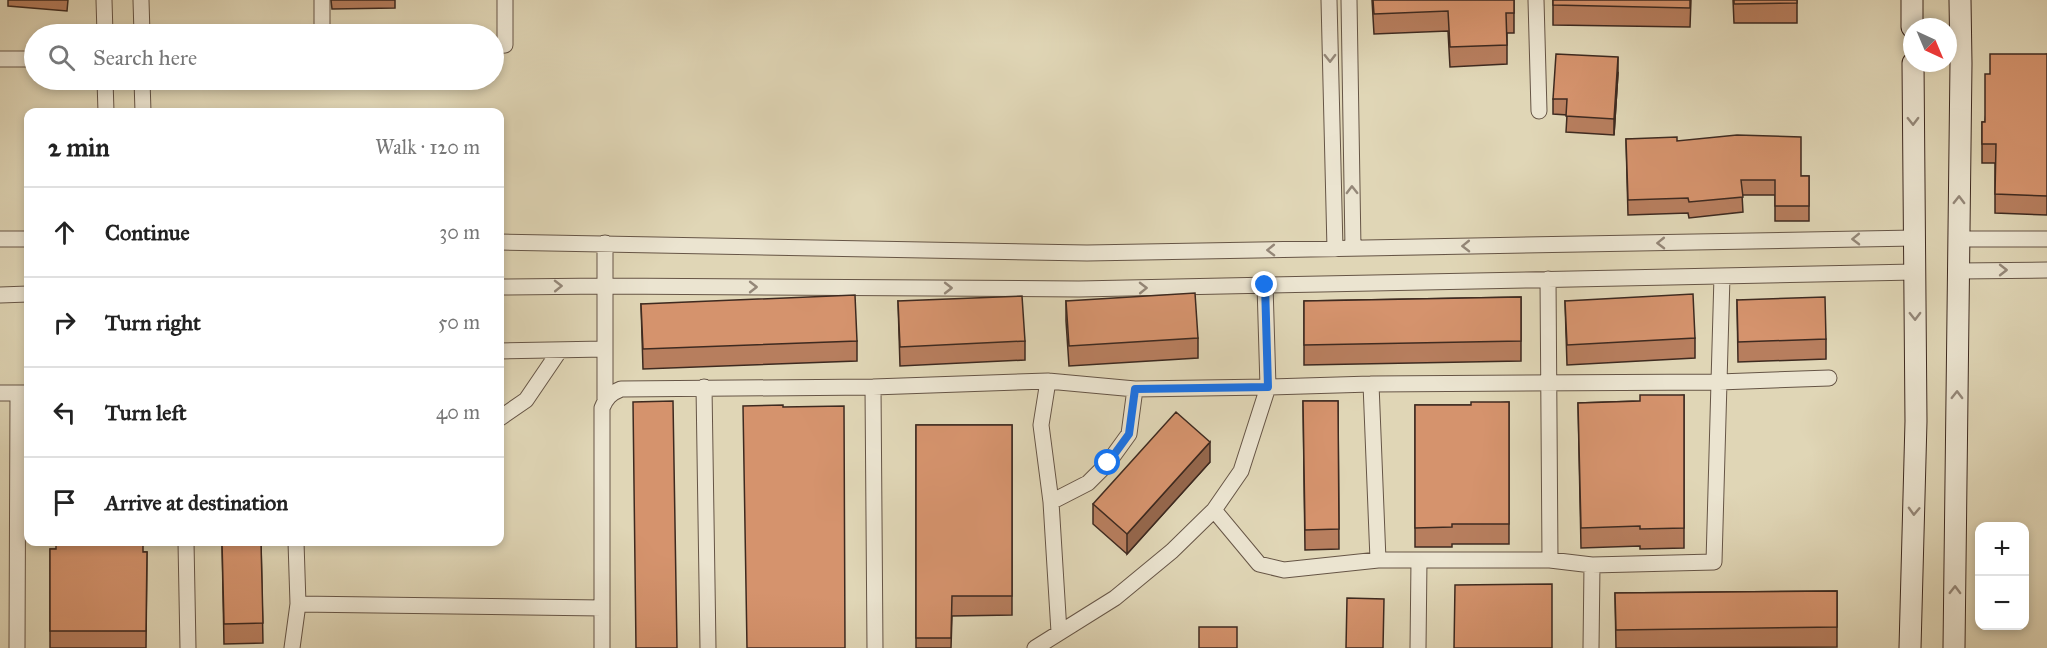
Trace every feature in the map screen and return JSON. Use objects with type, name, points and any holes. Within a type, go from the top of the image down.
[{"type":"street","points":[[104,0],[105,24]]},
{"type":"street","points":[[141,0],[142,24]]},
{"type":"street","points":[[322,0],[322,24]]},
{"type":"street","points":[[504,45],[505,0]]},
{"type":"street","points":[[1329,0],[1335,249]]},
{"type":"street","points":[[1349,0],[1353,248]]},
{"type":"street","points":[[1536,0],[1539,111]]},
{"type":"street","points":[[1912,0],[1912,18]]},
{"type":"street","points":[[1954,648],[1960,0]]},
{"type":"street","points":[[0,59],[24,59]]},
{"type":"street","points":[[1910,648],[1916,422],[1913,72]]},
{"type":"street","points":[[105,90],[106,108]]},
{"type":"street","points":[[142,90],[143,108]]},
{"type":"street","points":[[504,242],[1087,253],[1914,238]]},
{"type":"street","points":[[0,239],[24,239]]},
{"type":"street","points":[[1959,239],[2047,239]]},
{"type":"street","points":[[602,648],[604,243]]},
{"type":"street","points":[[1959,271],[2047,270]]},
{"type":"street","points":[[504,287],[1079,289],[1915,272]]},
{"type":"street","points":[[1215,510],[1259,564],[1284,570],[1378,560],[1550,560],[1592,565],[1714,562],[1722,276]]},
{"type":"street","points":[[1548,279],[1550,560]]},
{"type":"street","points":[[1035,648],[1115,598],[1172,551],[1215,510],[1241,471],[1268,387],[1265,285]]},
{"type":"street","points":[[0,295],[24,294]]},
{"type":"street","points":[[504,351],[605,349]]},
{"type":"street","points":[[504,415],[526,400],[560,350]]},
{"type":"street","points":[[605,399],[621,389],[873,387],[1048,381],[1135,389],[1371,384],[1719,382],[1829,378]]},
{"type":"street","points":[[1048,381],[1041,425],[1051,502],[1059,632]]},
{"type":"street","points":[[1371,384],[1378,560]]},
{"type":"street","points":[[704,387],[708,648]]},
{"type":"street","points":[[873,387],[875,648]]},
{"type":"street","points":[[1051,502],[1088,483],[1108,463],[1129,434],[1135,389]]},
{"type":"street","points":[[0,393],[23,393],[17,648]]},
{"type":"street","points":[[186,546],[188,648]]},
{"type":"street","points":[[292,648],[298,604],[296,546]]},
{"type":"street","points":[[1418,648],[1419,560]]},
{"type":"street","points":[[1591,648],[1592,565]]},
{"type":"street","points":[[298,604],[602,608]]},
{"type":"building","points":[[1373,0],[1514,0],[1514,13],[1506,13],[1507,45],[1450,47],[1448,11],[1374,14]]},
{"type":"building","points":[[1553,0],[1690,0],[1690,8],[1553,5]]},
{"type":"building","points":[[1734,0],[1797,0],[1797,3],[1734,4]]},
{"type":"building","points":[[1556,54],[1618,57],[1614,119],[1566,116],[1567,99],[1553,99]]},
{"type":"building","points":[[1990,54],[2047,54],[2047,196],[1995,194],[1996,144],[1982,144],[1982,122],[1985,122],[1985,74],[1990,74]]},
{"type":"building","points":[[1737,135],[1801,137],[1801,176],[1809,176],[1809,206],[1775,206],[1775,180],[1741,180],[1743,197],[1689,202],[1688,198],[1628,200],[1626,139],[1677,137],[1677,141]]},
{"type":"building","points":[[1195,293],[1198,338],[1069,346],[1066,301]]},
{"type":"building","points":[[1693,294],[1695,338],[1567,345],[1565,301]]},
{"type":"building","points":[[855,295],[857,341],[643,349],[641,304]]},
{"type":"building","points":[[1022,296],[1025,341],[900,347],[898,301]]},
{"type":"building","points":[[1521,297],[1521,341],[1304,345],[1304,301]]},
{"type":"building","points":[[1825,297],[1826,339],[1738,342],[1737,300]]},
{"type":"building","points":[[1640,395],[1684,395],[1684,528],[1640,529],[1640,526],[1581,528],[1578,403],[1640,401]]},
{"type":"building","points":[[673,401],[677,648],[636,648],[633,402]]},
{"type":"building","points":[[1303,401],[1338,401],[1339,529],[1305,530]]},
{"type":"building","points":[[1471,402],[1509,402],[1509,524],[1452,524],[1452,527],[1415,528],[1415,405],[1471,405]]},
{"type":"building","points":[[783,405],[783,407],[844,406],[845,648],[747,648],[743,406]]},
{"type":"building","points":[[1176,412],[1210,442],[1127,534],[1093,504]]},
{"type":"building","points":[[916,425],[1012,425],[1012,596],[952,596],[951,638],[916,638]]},
{"type":"building","points":[[56,546],[143,546],[143,552],[147,552],[146,631],[50,631],[50,549],[56,549]]},
{"type":"building","points":[[222,546],[261,546],[263,623],[224,624]]},
{"type":"building","points":[[1552,584],[1552,648],[1454,648],[1455,585]]},
{"type":"building","points":[[1837,591],[1837,627],[1616,630],[1615,593]]},
{"type":"building","points":[[1347,598],[1384,599],[1383,648],[1346,648]]},
{"type":"building","points":[[1199,627],[1237,627],[1237,648],[1199,648]]},
{"type":"route","points":[[1108,463],[1129,434],[1135,389],[1268,387],[1265,285]]}]
